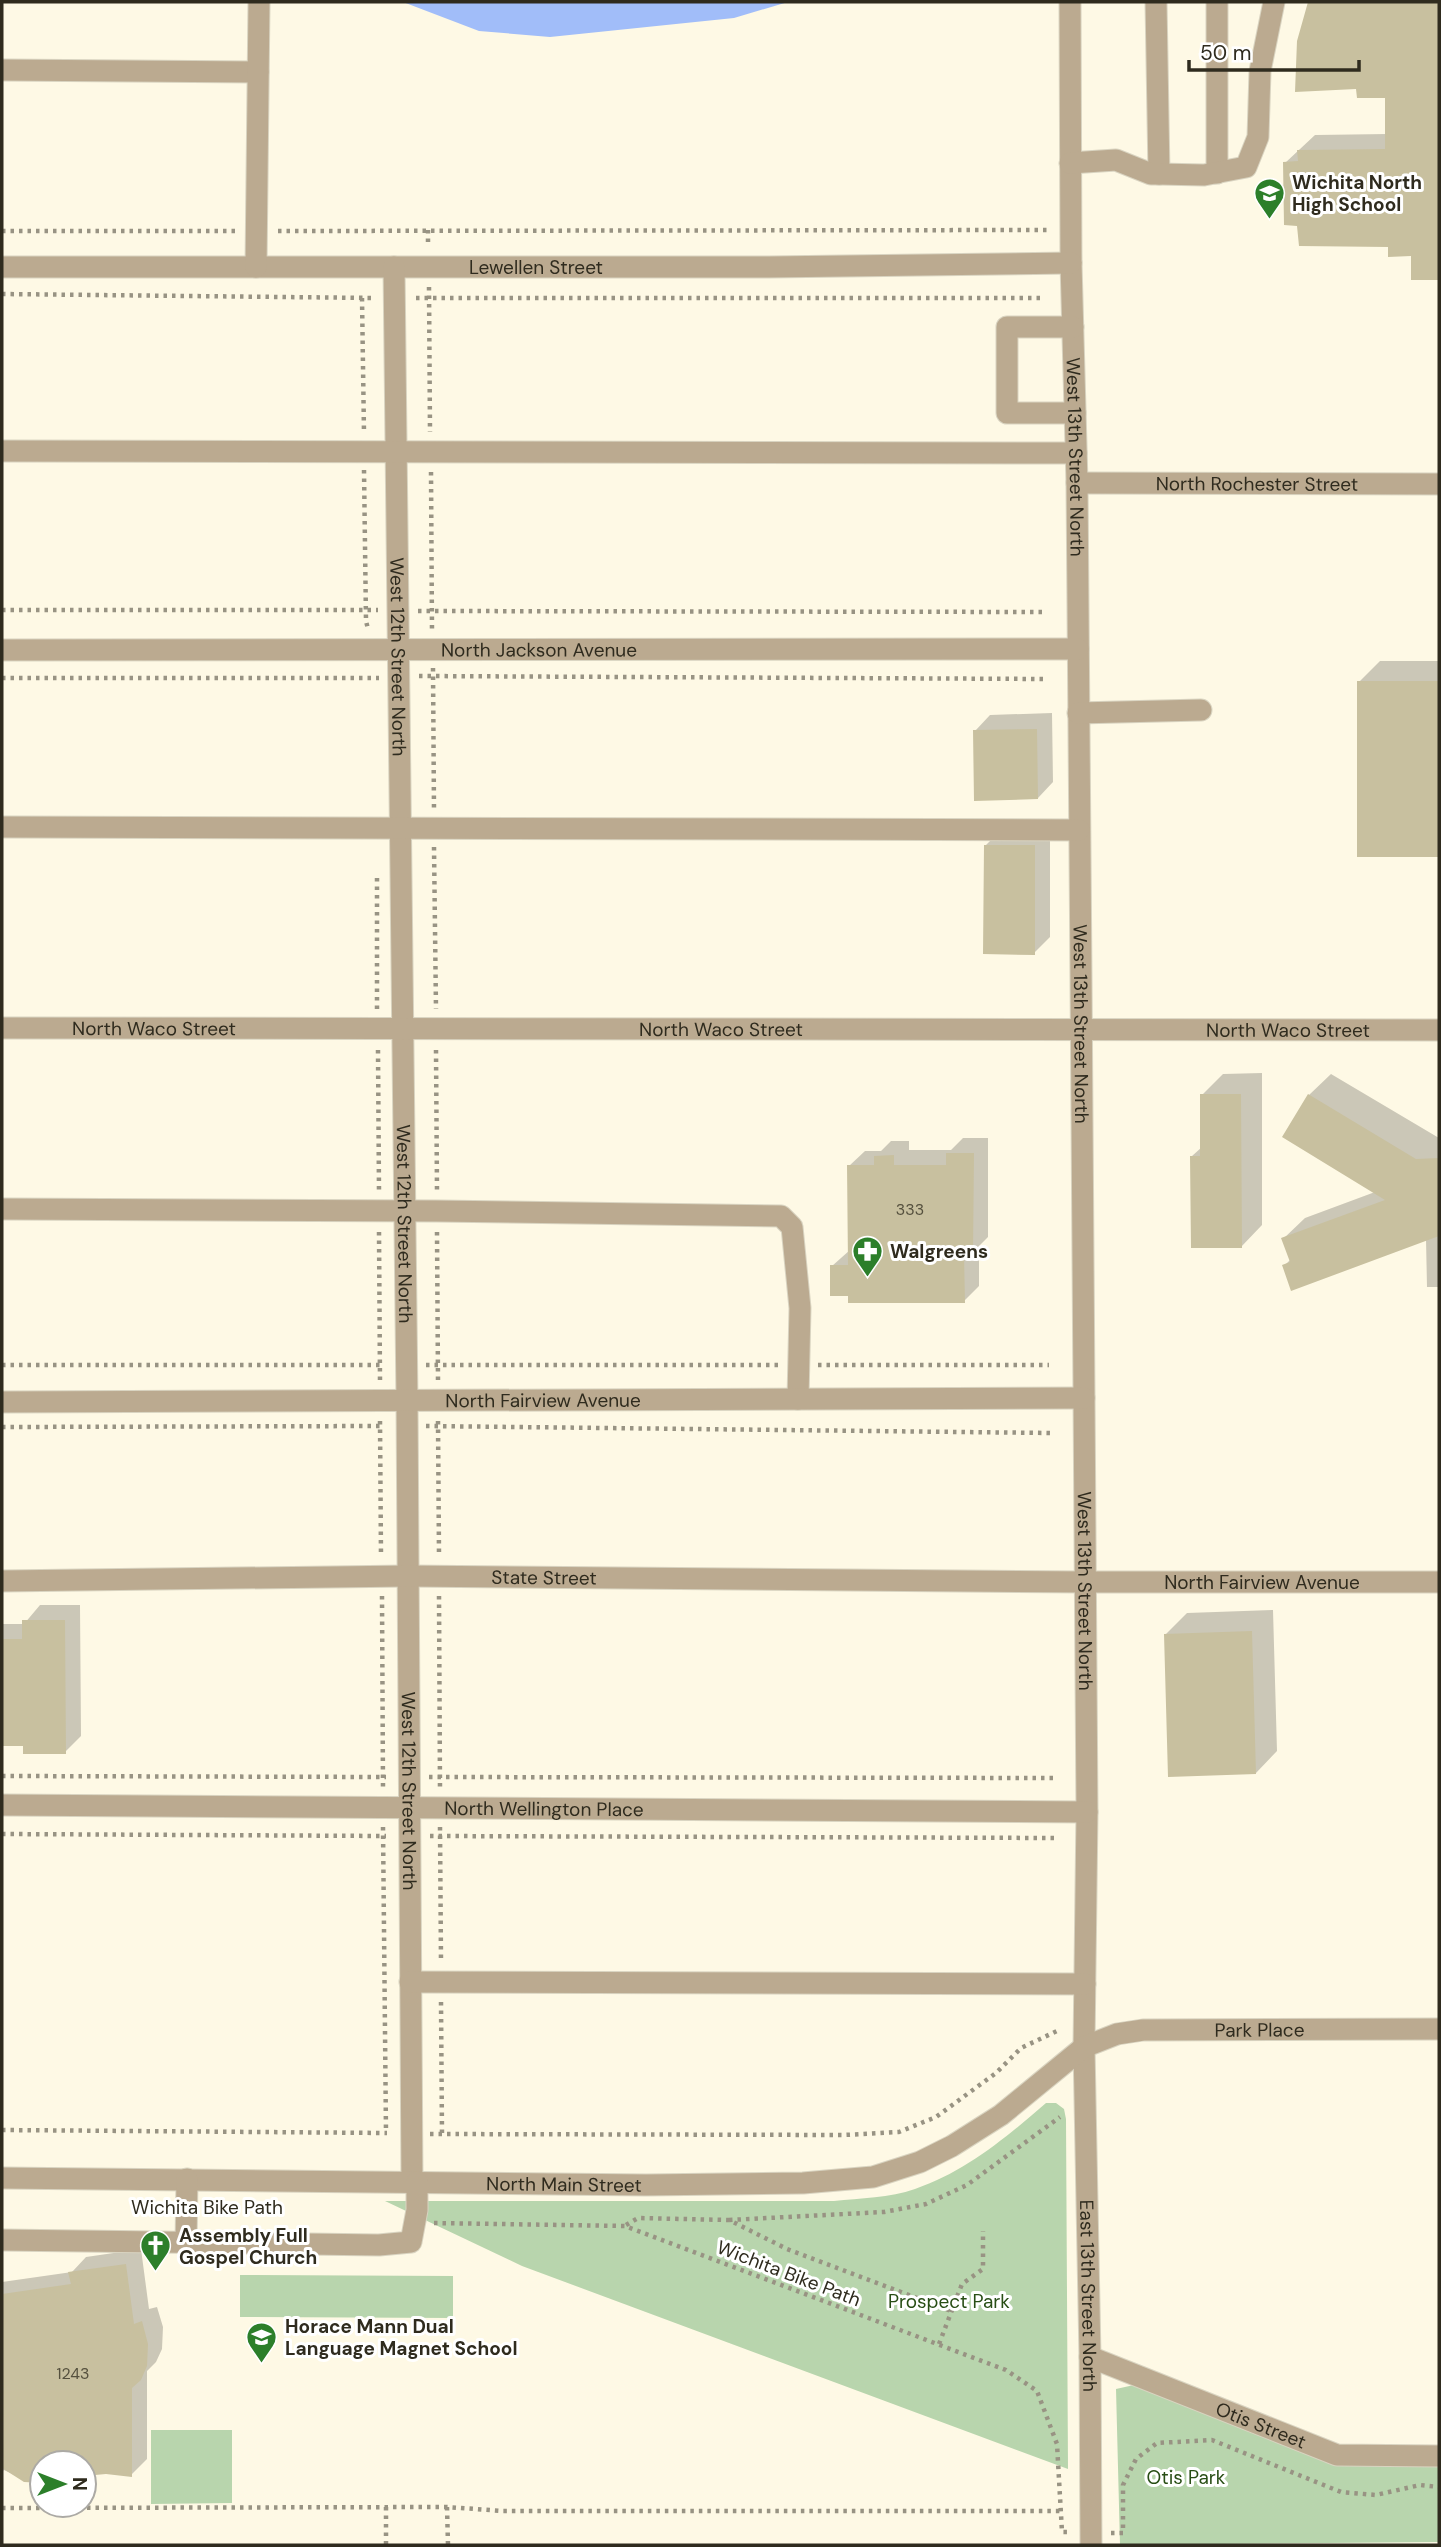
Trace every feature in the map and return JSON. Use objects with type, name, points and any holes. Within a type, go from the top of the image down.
[{"type":"street","points":[[256,267],[259,2]]},
{"type":"street","name":"West 13th Street North","points":[[1070,2],[1071,262],[1077,483],[1086,1581],[1084,2047]]},
{"type":"street","points":[[1156,2],[1159,174]]},
{"type":"street","points":[[1217,2],[1217,173]]},
{"type":"street","points":[[1070,163],[1116,160],[1151,174],[1204,175],[1245,167],[1258,136],[1260,71],[1274,2]]},
{"type":"street","points":[[2,70],[258,72]]},
{"type":"street","name":"Lewellen Street","points":[[2,267],[769,267],[1071,262]]},
{"type":"street","name":"West 12th Street North","points":[[394,267],[407,1365],[411,2134],[415,2222]]},
{"type":"street","points":[[1073,327],[1007,327],[1007,413],[1075,413]]},
{"type":"street","points":[[2,451],[1076,453]]},
{"type":"street","name":"North Rochester Street","points":[[1077,483],[1439,484]]},
{"type":"street","name":"North Jackson Avenue","points":[[2,650],[1078,649]]},
{"type":"street","points":[[1078,713],[1202,710]]},
{"type":"street","points":[[2,827],[1079,830]]},
{"type":"street","name":"North Waco Street","points":[[2,1028],[1439,1030]]},
{"type":"street","points":[[2,1209],[781,1216],[792,1227],[800,1308],[798,1399]]},
{"type":"street","name":"North Fairview Avenue","points":[[2,1402],[1084,1398]]},
{"type":"street","name":"State Street","points":[[2,1581],[439,1576],[1086,1581]]},
{"type":"street","name":"North Fairview Avenue","points":[[1086,1581],[1439,1582]]},
{"type":"street","name":"North Wellington Place","points":[[2,1805],[1087,1812]]},
{"type":"street","points":[[410,1982],[1085,1984]]},
{"type":"street","name":"Park Place","points":[[1084,2047],[1117,2034],[1143,2029],[1439,2029]]},
{"type":"street","name":"North Main Street","points":[[2,2178],[646,2185],[803,2183],[873,2176],[920,2162],[962,2140],[1001,2115],[1084,2047]]},
{"type":"street","name":"East 13th Street North","points":[[1084,2047],[1091,2539]]},
{"type":"street","points":[[186,2244],[187,2179]]},
{"type":"street","points":[[2,2240],[379,2245],[411,2242],[415,2222]]},
{"type":"street","name":"Otis Street","points":[[1090,2357],[1338,2455],[1439,2456]]},
{"type":"path","points":[[428,230],[436,1028],[442,2134]]},
{"type":"path","points":[[2,231],[1047,230]]},
{"type":"path","points":[[2,294],[395,298],[1044,298]]},
{"type":"path","points":[[2,610],[1047,612]]},
{"type":"path","points":[[2,678],[433,676],[1047,679]]},
{"type":"path","points":[[2,1365],[1049,1364]]},
{"type":"path","points":[[2,1427],[438,1426],[1050,1433]]},
{"type":"path","points":[[2,1776],[1055,1777]]},
{"type":"path","points":[[2,1834],[1056,1838]]},
{"type":"path","points":[[2,2130],[844,2135],[899,2132],[936,2117],[996,2073],[1021,2048],[1059,2031]]},
{"type":"path","points":[[625,2226],[638,2218],[729,2220],[787,2249],[951,2311]]},
{"type":"path","name":"Wichita Bike Path","points":[[415,2222],[625,2226],[1006,2370],[1037,2391],[1057,2444],[1061,2511]]},
{"type":"path","points":[[939,2344],[961,2284],[983,2269],[983,2231]]},
{"type":"path","points":[[2,2508],[447,2507],[503,2511],[1061,2511],[1062,2532],[1091,2539],[1123,2533],[1123,2485],[1136,2459],[1157,2443],[1212,2440],[1341,2492],[1376,2495],[1420,2485],[1439,2487]]},
{"type":"path","points":[[386,2507],[386,2545]]},
{"type":"path","points":[[447,2507],[448,2545]]},
{"type":"green space","name":"Prospect Park","points":[[1046,2103],[1056,2103],[1064,2109],[1066,2119],[1068,2469],[522,2266],[385,2201],[834,2201],[885,2196],[915,2189],[951,2173],[1001,2141]]},
{"type":"green space","points":[[240,2275],[453,2276],[453,2318],[240,2317]]},
{"type":"green space","name":"Otis Park","points":[[1134,2385],[1339,2462],[1439,2463],[1439,2542],[1120,2545],[1116,2389]]},
{"type":"green space","points":[[151,2430],[232,2430],[232,2503],[151,2504]]},
{"type":"water","points":[[403,2],[788,2],[734,18],[550,37],[479,31]]},
{"type":"building","name":"Wichita North High School","points":[[1308,2],[1439,2],[1439,280],[1411,280],[1411,256],[1388,257],[1388,247],[1299,246],[1297,226],[1284,225],[1283,162],[1298,161],[1297,150],[1385,149],[1385,98],[1357,98],[1356,89],[1295,92],[1297,41]]},
{"type":"building","points":[[1357,681],[1439,681],[1439,857],[1357,857]]},
{"type":"building","points":[[1037,729],[1038,799],[974,801],[973,730]]},
{"type":"building","points":[[984,845],[1035,845],[1035,955],[983,954]]},
{"type":"building","points":[[1200,1094],[1241,1094],[1242,1248],[1191,1248],[1190,1156],[1200,1156]]},
{"type":"building","points":[[1308,1094],[1416,1159],[1439,1158],[1439,1236],[1291,1291],[1282,1265],[1290,1262],[1281,1238],[1385,1200],[1282,1137]]},
{"type":"building","name":"Walgreens","points":[[946,1153],[974,1153],[973,1254],[964,1254],[965,1303],[848,1303],[848,1296],[830,1296],[830,1265],[848,1265],[847,1165],[874,1165],[874,1156],[894,1155],[894,1165],[946,1165]]},
{"type":"building","points":[[22,1620],[65,1620],[66,1754],[23,1754],[23,1746],[2,1746],[2,1639],[22,1639]]},
{"type":"building","points":[[1252,1631],[1256,1774],[1168,1777],[1164,1634]]},
{"type":"building","points":[[126,2264],[134,2324],[142,2321],[148,2344],[147,2366],[141,2380],[132,2388],[132,2477],[98,2475],[98,2449],[28,2449],[28,2482],[2,2468],[2,2294],[71,2284],[68,2272]]},
{"type":"place","name":"Wichita North High School","points":[[1269,220]]},
{"type":"place","name":"Walgreens","points":[[867,1278]]},
{"type":"place","name":"Assembly Full Gospel Church","points":[[156,2273]]},
{"type":"place","name":"Horace Mann Dual Language Magnet School","points":[[262,2364]]}]
